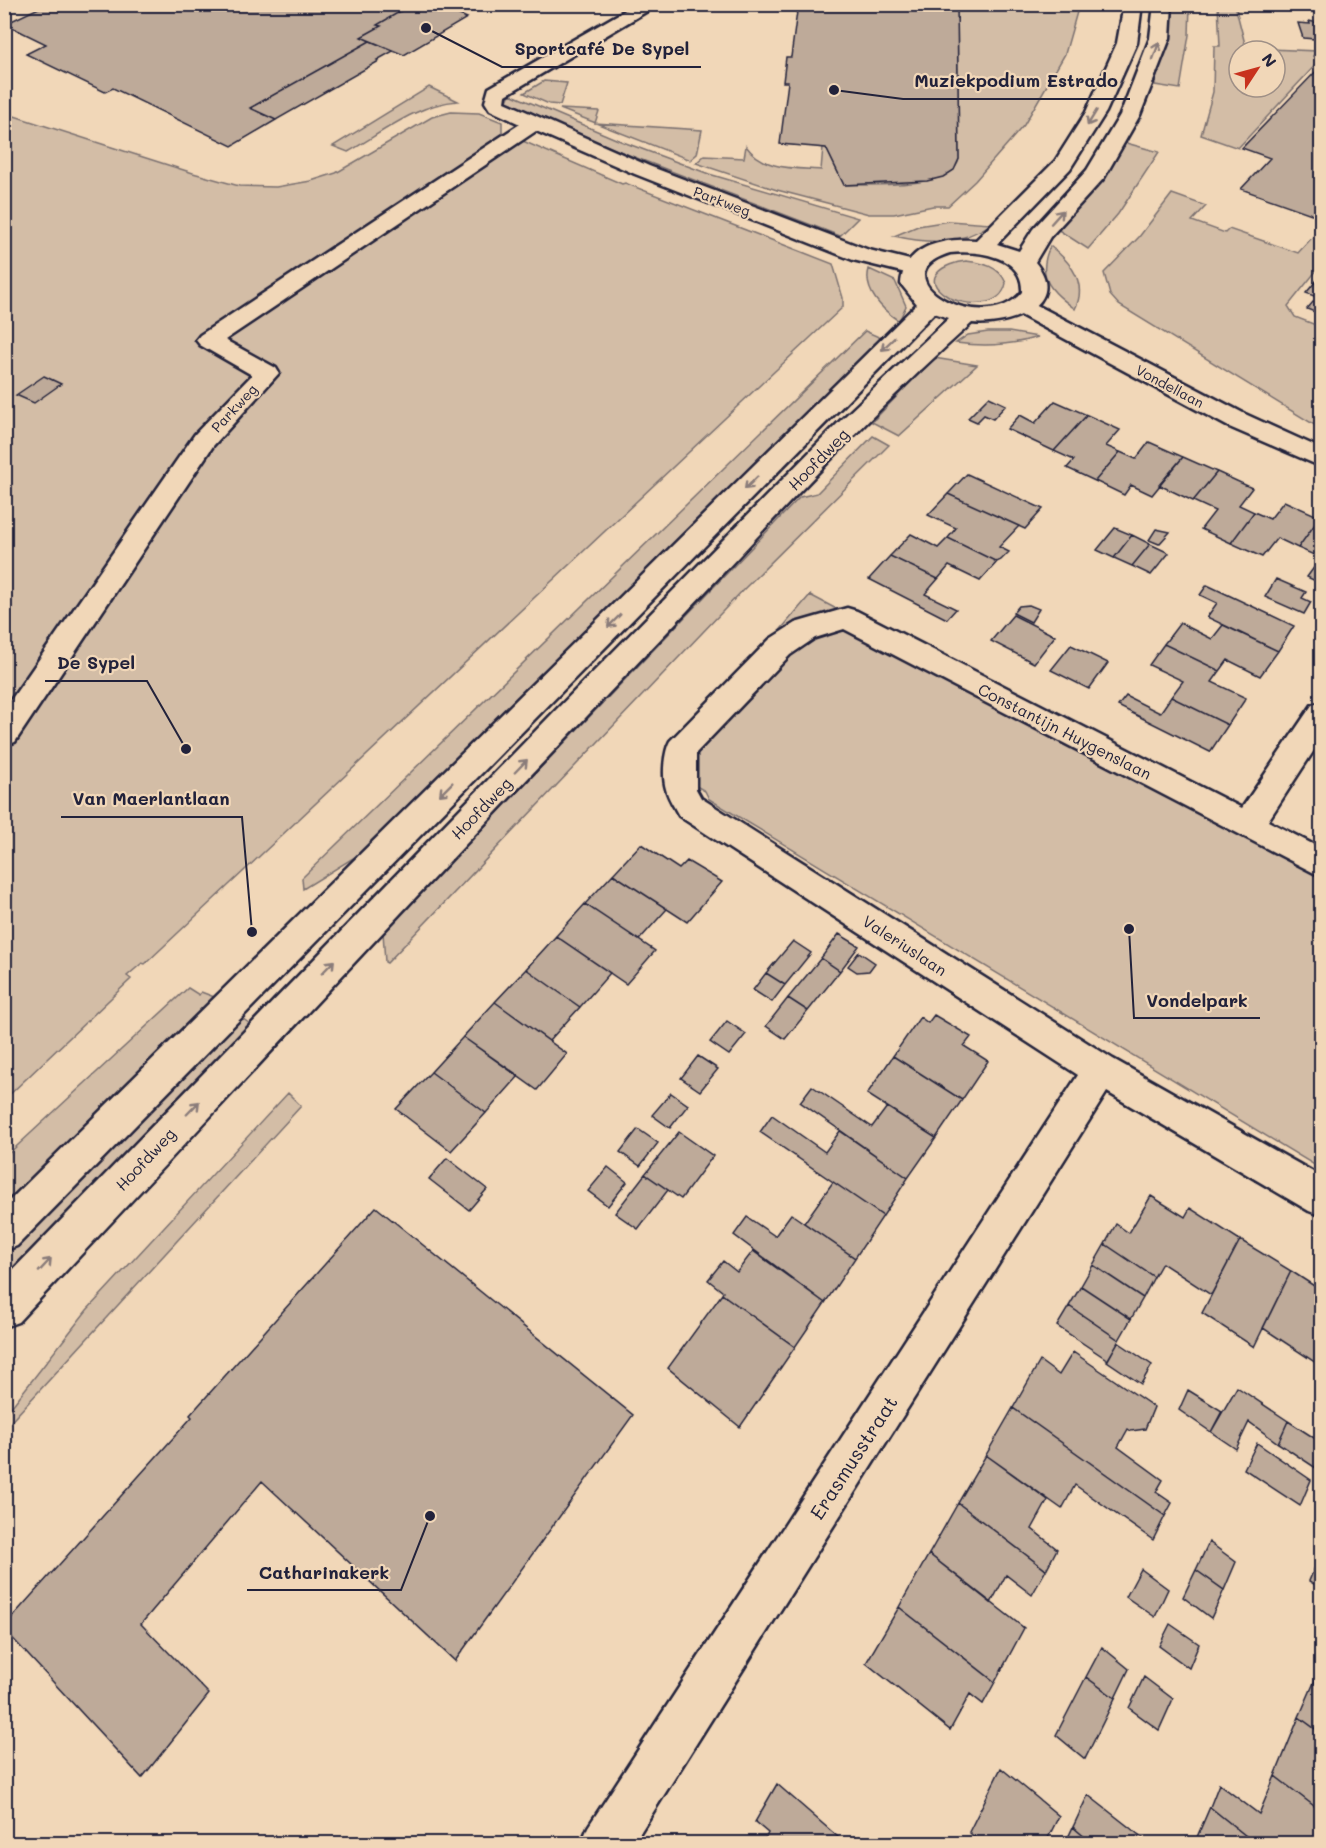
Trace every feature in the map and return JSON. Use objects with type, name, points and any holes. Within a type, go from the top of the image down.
[{"type":"main road","name":"Parkweg","points":[[650,4],[496,92],[497,106],[533,124],[642,170],[861,255],[914,268]]},
{"type":"main road","points":[[983,246],[1063,165],[1096,112],[1127,43],[1132,4]]},
{"type":"main road","points":[[1023,263],[1041,234],[1096,173],[1130,115],[1160,38],[1163,4]]},
{"type":"main road","name":"Parkweg","points":[[4,734],[204,440],[267,373],[208,340],[533,124]]},
{"type":"main road","points":[[953,246],[983,246],[1005,253],[1023,263],[1034,278],[1034,293],[1023,307],[1007,314],[986,318],[946,312],[930,304],[918,292],[912,280],[914,268],[928,254],[953,246]]},
{"type":"main road","name":"Hoofdweg","points":[[4,1233],[930,304]]},
{"type":"main road","name":"Vondellaan","points":[[1023,307],[1236,420],[1322,459]]},
{"type":"main road","name":"Hoofdweg","points":[[4,1308],[579,705],[851,425],[931,346],[965,316]]},
{"type":"main road","name":"Constantijn Huygenslaan","points":[[805,630],[847,618],[1322,864]]},
{"type":"main road","name":"Valeriuslaan","points":[[805,630],[780,647],[681,749],[681,789],[690,807],[1101,1070],[1322,1198]]},
{"type":"main road","points":[[1248,825],[1322,713]]},
{"type":"main road","name":"Erasmusstraat","points":[[605,1844],[1101,1070]]},
{"type":"shaded area","points":[[957,5],[1079,5],[1065,54],[1024,125],[975,181],[948,206],[933,206],[894,214],[869,214],[777,190],[696,163],[704,156],[744,158],[746,146],[761,160],[770,164],[821,170],[823,147],[826,148],[844,185],[890,185],[927,181],[942,176],[953,169],[959,159]]},
{"type":"shaded area","points":[[1173,5],[1190,5],[1189,35],[1180,89],[1155,85],[1169,36]]},
{"type":"shaded area","points":[[1218,5],[1321,5],[1321,13],[1309,12],[1306,7],[1280,6],[1281,11],[1236,9],[1244,39],[1227,39],[1227,99],[1284,99],[1238,148],[1201,135],[1213,92],[1214,46],[1220,46]]},
{"type":"shaded area","points":[[1287,50],[1317,51],[1313,56],[1322,58],[1287,96]]},
{"type":"shaded area","points":[[544,81],[567,83],[560,105],[549,104],[524,93]]},
{"type":"shaded area","points":[[429,87],[458,101],[428,107],[414,113],[348,152],[333,146]]},
{"type":"shaded area","points":[[510,94],[623,142],[709,174],[858,218],[840,236],[629,155],[513,106],[507,101]]},
{"type":"shaded area","points":[[560,109],[599,111],[595,123]]},
{"type":"shaded area","points":[[451,112],[479,113],[502,122],[502,132],[622,184],[625,183],[833,264],[843,298],[843,307],[145,964],[142,963],[127,976],[131,979],[5,1099],[5,113],[239,186],[276,187],[311,181],[336,173],[432,117]]},
{"type":"shaded area","points":[[596,123],[702,130],[697,154],[690,160]]},
{"type":"shaded area","points":[[1126,143],[1159,152],[1118,214],[1088,249],[1057,229],[1102,178]]},
{"type":"shaded area","points":[[1172,194],[1206,206],[1192,221],[1225,233],[1229,229],[1298,253],[1321,228],[1321,265],[1288,306],[1295,317],[1321,327],[1321,429],[1119,305],[1110,295],[1104,273],[1139,237]]},
{"type":"shaded area","points":[[949,221],[991,224],[968,236],[944,241],[894,236],[918,226]]},
{"type":"shaded area","points":[[1050,246],[1065,259],[1075,274],[1080,290],[1075,309],[1052,289],[1045,275],[1044,267]]},
{"type":"shaded area","points":[[966,261],[984,264],[995,269],[1006,283],[1003,291],[990,301],[981,303],[963,302],[947,296],[935,283],[938,272],[950,265]]},
{"type":"shaded area","points":[[869,269],[895,281],[906,306],[899,321],[875,299],[869,284]]},
{"type":"shaded area","points":[[865,331],[881,338],[368,849],[303,889],[302,878]]},
{"type":"shaded area","points":[[1009,332],[1038,337],[997,345],[956,343],[968,335]]},
{"type":"shaded area","points":[[934,358],[977,365],[899,436],[872,422]]},
{"type":"shaded area","points":[[873,436],[889,445],[744,589],[387,963],[385,962],[383,932],[800,497],[817,493]]},
{"type":"shaded area","points":[[810,595],[1321,865],[1321,1169],[709,799],[705,791],[664,767]]},
{"type":"shaded area","points":[[188,988],[199,995],[201,992],[217,998],[5,1209],[5,1157]]},
{"type":"shaded area","points":[[238,1015],[254,1027],[5,1283],[5,1251]]},
{"type":"shaded area","points":[[288,1093],[301,1106],[5,1428],[5,1415],[87,1310]]},
{"type":"building","points":[[47,4],[413,4],[361,37],[370,41],[250,108],[276,120],[232,146],[113,88],[105,92],[26,54],[46,44],[5,24]]},
{"type":"building","points":[[413,4],[458,4],[447,10],[467,18],[404,55],[361,37],[381,26],[377,25]]},
{"type":"building","points":[[798,4],[957,4],[959,159],[954,170],[943,177],[927,181],[844,185],[826,148],[780,144],[788,82],[783,82],[786,57],[791,57]]},
{"type":"building","points":[[1309,21],[1322,24],[1322,49],[1318,48],[1315,39],[1303,38],[1298,23],[1310,24]]},
{"type":"building","points":[[370,41],[396,52],[393,51],[377,60],[379,61],[276,120],[250,108]]},
{"type":"building","points":[[1322,65],[1322,213],[1317,216],[1241,189],[1270,158],[1242,148]]},
{"type":"building","points":[[1322,274],[1322,299],[1306,293]]},
{"type":"building","points":[[1313,302],[1322,305],[1322,315],[1307,309]]},
{"type":"building","points":[[44,376],[61,384],[34,403],[16,395]]},
{"type":"building","points":[[989,397],[1006,405],[993,419],[984,415],[977,422],[968,418]]},
{"type":"building","points":[[1055,401],[1087,415],[1054,451],[1007,429],[1020,415],[1035,423]]},
{"type":"building","points":[[1087,415],[1120,430],[1106,446],[1120,452],[1095,481],[1067,468],[1074,460],[1054,451]]},
{"type":"building","points":[[1149,442],[1183,457],[1152,495],[1131,485],[1124,495],[1095,481],[1120,452],[1136,459]]},
{"type":"building","points":[[1183,457],[1217,472],[1193,501],[1159,485]]},
{"type":"building","points":[[1217,472],[1252,488],[1239,505],[1254,512],[1231,543],[1201,529],[1215,511],[1193,501]]},
{"type":"building","points":[[967,474],[1043,509],[1025,529],[948,494]]},
{"type":"building","points":[[948,494],[1019,526],[999,547],[1009,552],[1001,560],[997,562],[948,538],[956,528],[928,515]]},
{"type":"building","points":[[1284,501],[1320,517],[1298,548],[1277,538],[1262,557],[1231,543],[1254,512],[1270,519]]},
{"type":"building","points":[[1320,517],[1322,518],[1322,584],[1307,577],[1321,558],[1298,548]]},
{"type":"building","points":[[1115,528],[1132,535],[1114,558],[1097,550]]},
{"type":"building","points":[[1156,529],[1170,532],[1159,544],[1149,540]]},
{"type":"building","points":[[911,534],[938,548],[948,538],[997,562],[980,581],[949,566],[938,579],[890,556]]},
{"type":"building","points":[[1132,535],[1150,544],[1132,566],[1114,558]]},
{"type":"building","points":[[1150,544],[1169,553],[1151,575],[1132,566]]},
{"type":"building","points":[[890,556],[938,579],[925,594],[956,609],[947,619],[869,579]]},
{"type":"building","points":[[1276,579],[1306,592],[1302,598],[1311,602],[1304,614],[1265,597]]},
{"type":"building","points":[[1207,585],[1294,626],[1278,651],[1207,617],[1217,603],[1200,595]]},
{"type":"building","points":[[1029,605],[1039,609],[1031,622],[1013,613],[1019,606]]},
{"type":"building","points":[[1013,615],[1055,636],[1034,663],[991,641]]},
{"type":"building","points":[[1180,623],[1212,639],[1223,625],[1278,651],[1260,676],[1228,660],[1220,671],[1164,644]]},
{"type":"building","points":[[1164,644],[1220,671],[1212,682],[1246,698],[1228,725],[1171,697],[1183,681],[1149,665]]},
{"type":"building","points":[[1071,645],[1108,663],[1089,689],[1051,670]]},
{"type":"building","points":[[1126,696],[1160,713],[1171,697],[1228,725],[1210,752],[1118,706]]},
{"type":"building","points":[[641,844],[679,869],[687,861],[722,882],[687,922],[613,874]]},
{"type":"building","points":[[613,874],[667,909],[639,940],[585,904]]},
{"type":"building","points":[[585,904],[655,951],[626,984],[556,936]]},
{"type":"building","points":[[839,934],[859,946],[840,971],[821,958]]},
{"type":"building","points":[[556,936],[610,973],[580,1007],[526,969]]},
{"type":"building","points":[[793,941],[811,953],[785,985],[766,973]]},
{"type":"building","points":[[859,952],[875,963],[869,971],[857,972],[848,966]]},
{"type":"building","points":[[821,958],[840,971],[808,1011],[788,998]]},
{"type":"building","points":[[526,969],[580,1007],[549,1041],[495,1002]]},
{"type":"building","points":[[766,973],[785,985],[772,1002],[753,990]]},
{"type":"building","points":[[788,998],[808,1011],[785,1039],[766,1026]]},
{"type":"building","points":[[495,1002],[567,1054],[537,1090],[463,1037]]},
{"type":"building","points":[[934,1015],[971,1037],[964,1046],[988,1061],[962,1100],[893,1056],[920,1017],[928,1023]]},
{"type":"building","points":[[727,1021],[746,1034],[729,1055],[710,1042]]},
{"type":"building","points":[[463,1037],[519,1076],[486,1113],[431,1072]]},
{"type":"building","points":[[698,1056],[718,1069],[700,1091],[681,1078]]},
{"type":"building","points":[[893,1056],[962,1100],[936,1138],[867,1094]]},
{"type":"building","points":[[431,1072],[486,1113],[451,1151],[396,1109]]},
{"type":"building","points":[[812,1086],[872,1127],[887,1107],[936,1138],[908,1178],[800,1102]]},
{"type":"building","points":[[671,1093],[688,1105],[670,1128],[652,1115]]},
{"type":"building","points":[[772,1115],[825,1152],[840,1131],[908,1178],[883,1216],[760,1132]]},
{"type":"building","points":[[638,1129],[658,1143],[640,1166],[620,1152]]},
{"type":"building","points":[[679,1132],[713,1156],[681,1199],[645,1174]]},
{"type":"building","points":[[447,1158],[487,1189],[469,1210],[429,1179]]},
{"type":"building","points":[[608,1167],[627,1182],[608,1206],[588,1191]]},
{"type":"building","points":[[645,1174],[668,1190],[638,1229],[615,1213]]},
{"type":"building","points":[[833,1182],[883,1216],[855,1258],[804,1223]]},
{"type":"building","points":[[1151,1196],[1185,1217],[1190,1208],[1240,1240],[1211,1295],[1162,1263],[1154,1277],[1105,1244],[1116,1224],[1129,1233]]},
{"type":"building","points":[[376,1207],[633,1415],[455,1661],[262,1481],[141,1624],[209,1694],[142,1778],[4,1629],[4,1626],[192,1417],[190,1415]]},
{"type":"building","points":[[791,1214],[855,1258],[825,1303],[734,1235],[747,1217],[775,1236]]},
{"type":"building","points":[[1240,1240],[1291,1271],[1254,1347],[1202,1313]]},
{"type":"building","points":[[1105,1244],[1154,1277],[1143,1298],[1093,1265]]},
{"type":"building","points":[[753,1251],[825,1303],[795,1347],[722,1294],[723,1292],[708,1280],[723,1261],[737,1272]]},
{"type":"building","points":[[1093,1265],[1143,1298],[1131,1319],[1081,1286]]},
{"type":"building","points":[[1291,1271],[1322,1291],[1322,1350],[1316,1363],[1263,1328]]},
{"type":"building","points":[[1081,1286],[1131,1319],[1119,1340],[1069,1306]]},
{"type":"building","points":[[722,1294],[795,1347],[740,1427],[668,1368]]},
{"type":"building","points":[[1069,1306],[1119,1340],[1108,1360],[1057,1326]]},
{"type":"building","points":[[1118,1342],[1152,1365],[1141,1384],[1107,1361]]},
{"type":"building","points":[[1073,1352],[1154,1407],[1145,1429],[1131,1431],[1128,1429],[1118,1447],[1163,1480],[1156,1492],[1172,1503],[1165,1516],[1013,1408],[1040,1361],[1059,1375]]},
{"type":"building","points":[[1237,1387],[1288,1421],[1278,1443],[1249,1422],[1236,1449],[1211,1432]]},
{"type":"building","points":[[1188,1390],[1222,1411],[1211,1432],[1179,1410]]},
{"type":"building","points":[[1013,1408],[1165,1516],[1153,1540],[1075,1485],[1062,1509],[986,1455]]},
{"type":"building","points":[[1288,1421],[1322,1443],[1322,1472],[1278,1443]]},
{"type":"building","points":[[1257,1443],[1311,1480],[1300,1506],[1244,1469]]},
{"type":"building","points":[[986,1455],[1048,1500],[1032,1529],[1057,1549],[1046,1570],[958,1503]]},
{"type":"building","points":[[958,1503],[1046,1570],[1032,1595],[1006,1575],[991,1603],[929,1554]]},
{"type":"building","points":[[1209,1542],[1236,1562],[1224,1590],[1196,1570]]},
{"type":"building","points":[[1322,1551],[1322,1589],[1309,1581]]},
{"type":"building","points":[[929,1554],[1024,1628],[995,1682],[899,1607]]},
{"type":"building","points":[[1141,1569],[1168,1589],[1155,1617],[1126,1597]]},
{"type":"building","points":[[1196,1570],[1224,1590],[1211,1618],[1183,1597]]},
{"type":"building","points":[[899,1607],[995,1682],[983,1704],[970,1694],[950,1730],[866,1663]]},
{"type":"building","points":[[1170,1624],[1199,1644],[1189,1668],[1159,1646]]},
{"type":"building","points":[[1102,1647],[1129,1669],[1115,1698],[1086,1677]]},
{"type":"building","points":[[1322,1664],[1322,1734],[1299,1717]]},
{"type":"building","points":[[1086,1677],[1115,1698],[1085,1759],[1056,1735]]},
{"type":"building","points":[[1144,1677],[1173,1699],[1159,1730],[1129,1708]]},
{"type":"building","points":[[1299,1717],[1322,1734],[1322,1812],[1275,1776]]},
{"type":"building","points":[[1001,1768],[1059,1816],[1045,1844],[982,1844],[969,1832]]},
{"type":"building","points":[[1275,1776],[1322,1812],[1322,1844],[1256,1844],[1210,1807],[1219,1784],[1259,1814]]},
{"type":"building","points":[[777,1784],[846,1844],[763,1844],[768,1833],[755,1822]]},
{"type":"building","points":[[1088,1795],[1148,1842],[1147,1844],[1093,1844],[1073,1827]]},
{"type":"building","points":[[1210,1807],[1256,1844],[1194,1844]]},
{"type":"building","points":[[1073,1827],[1093,1844],[1065,1844]]},
{"type":"place","name":"Sportcafé De Sypel","points":[[426,28]]},
{"type":"place","name":"Muziekpodium Estrado","points":[[834,90]]},
{"type":"place","name":"De Sypel","points":[[186,749]]},
{"type":"place","name":"Vondelpark","points":[[1129,929]]},
{"type":"place","name":"Van Maerlantlaan","points":[[252,932]]},
{"type":"place","name":"Catharinakerk","points":[[430,1516]]}]
